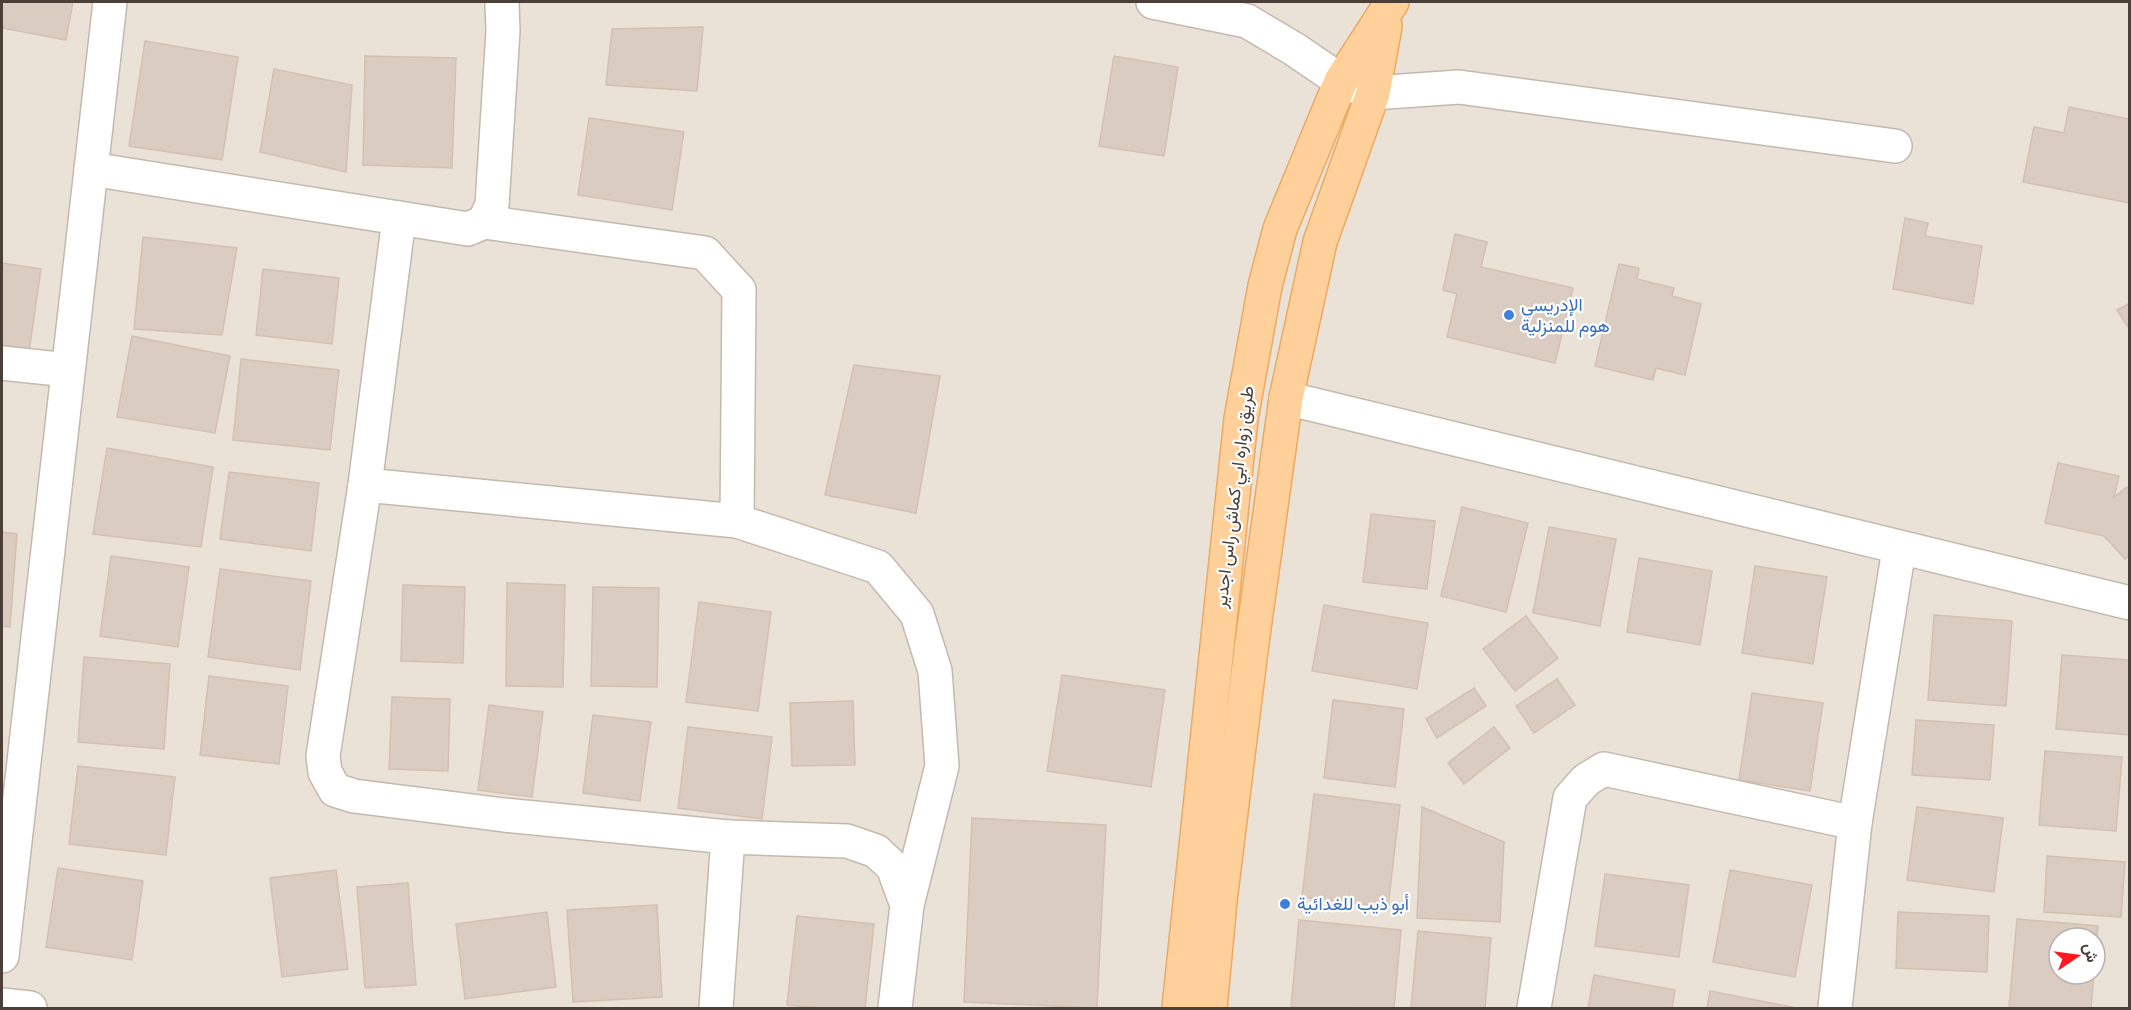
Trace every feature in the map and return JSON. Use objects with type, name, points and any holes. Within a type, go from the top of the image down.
[{"type":"main road","name":"طريق زواره ابي كماش راس اجدير","points":[[1179,1008],[1241,419],[1265,286],[1280,229],[1341,81],[1390,7]]},
{"type":"main road","points":[[1210,1008],[1220,901],[1249,662],[1286,398],[1320,242],[1372,93],[1390,7]]},
{"type":"main road","points":[[1280,229],[1320,242]]},
{"type":"street","points":[[2,956],[110,2]]},
{"type":"street","points":[[484,222],[492,205],[503,31],[502,2]]},
{"type":"street","points":[[1154,2],[1247,21],[1341,81],[1372,93],[1459,87],[1895,146]]},
{"type":"street","points":[[91,169],[468,229],[484,222],[705,253],[739,290],[737,521]]},
{"type":"street","points":[[399,218],[365,485],[322,756],[325,772],[335,790],[354,796],[504,815],[728,837],[847,842],[876,851],[893,867],[907,905]]},
{"type":"street","points":[[2,363],[68,370]]},
{"type":"street","points":[[1286,398],[1899,549],[2130,603]]},
{"type":"street","points":[[365,485],[737,521],[878,567],[917,614],[935,671],[942,766],[907,905],[895,1008]]},
{"type":"street","points":[[1835,1008],[1855,823],[1899,549]]},
{"type":"street","points":[[1534,1008],[1570,798],[1586,780],[1604,769],[1855,823]]},
{"type":"street","points":[[716,1008],[728,837]]},
{"type":"street","points":[[2,1005],[30,1008]]},
{"type":"shaded area","points":[[2,2],[2129,2],[2129,1008],[2,1008]]},
{"type":"building","points":[[2,2],[73,2],[66,40],[2,28]]},
{"type":"building","points":[[703,27],[697,91],[606,85],[612,29]]},
{"type":"building","points":[[145,41],[238,57],[222,160],[129,146]]},
{"type":"building","points":[[365,56],[456,58],[452,168],[363,165]]},
{"type":"building","points":[[1114,56],[1178,67],[1164,156],[1099,146]]},
{"type":"building","points":[[274,69],[352,85],[346,172],[260,152]]},
{"type":"building","points":[[2069,107],[2130,119],[2130,203],[2023,182],[2034,127],[2064,133]]},
{"type":"building","points":[[589,118],[684,132],[672,210],[578,195]]},
{"type":"building","points":[[1905,218],[1928,223],[1925,236],[1982,246],[1973,304],[1893,289]]},
{"type":"building","name":"الإدريسي هوم للمنزلية","points":[[1455,234],[1487,242],[1481,267],[1573,288],[1555,363],[1447,337],[1457,294],[1443,290]]},
{"type":"building","points":[[143,237],[237,248],[222,335],[134,329]]},
{"type":"building","points":[[2,263],[41,269],[29,352],[2,348]]},
{"type":"building","points":[[1619,264],[1639,268],[1637,279],[1674,288],[1672,296],[1701,304],[1685,375],[1656,368],[1653,380],[1595,366]]},
{"type":"building","points":[[263,269],[339,278],[332,344],[256,335]]},
{"type":"building","points":[[2130,303],[2130,330],[2117,310]]},
{"type":"building","points":[[132,336],[230,356],[215,433],[117,417]]},
{"type":"building","points":[[241,359],[339,370],[330,450],[233,440]]},
{"type":"building","points":[[854,365],[940,376],[916,513],[825,495]]},
{"type":"building","points":[[107,448],[213,467],[201,547],[93,534]]},
{"type":"building","points":[[2058,463],[2119,476],[2114,497],[2127,487],[2130,491],[2130,555],[2125,559],[2104,536],[2045,523]]},
{"type":"building","points":[[229,472],[319,483],[311,551],[220,539]]},
{"type":"building","points":[[1462,507],[1528,523],[1506,612],[1441,596]]},
{"type":"building","points":[[1371,514],[1435,521],[1427,589],[1363,582]]},
{"type":"building","points":[[1549,527],[1616,539],[1600,626],[1533,613]]},
{"type":"building","points":[[2,532],[17,534],[10,627],[2,626]]},
{"type":"building","points":[[111,556],[189,567],[178,647],[100,636]]},
{"type":"building","points":[[1639,558],[1712,571],[1700,645],[1627,632]]},
{"type":"building","points":[[1755,566],[1827,577],[1813,664],[1742,653]]},
{"type":"building","points":[[220,569],[311,581],[300,670],[208,657]]},
{"type":"building","points":[[507,583],[565,585],[563,687],[506,686]]},
{"type":"building","points":[[403,585],[465,587],[463,663],[401,661]]},
{"type":"building","points":[[593,587],[659,588],[657,687],[591,686]]},
{"type":"building","points":[[699,602],[771,612],[758,711],[686,702]]},
{"type":"building","points":[[1324,605],[1428,623],[1417,689],[1312,671]]},
{"type":"building","points":[[1934,615],[2012,621],[2006,706],[1928,700]]},
{"type":"building","points":[[1526,616],[1558,658],[1515,691],[1483,649]]},
{"type":"building","points":[[2062,655],[2130,660],[2130,735],[2056,729]]},
{"type":"building","points":[[84,657],[170,664],[164,749],[78,742]]},
{"type":"building","points":[[1062,675],[1165,690],[1151,787],[1047,771]]},
{"type":"building","points":[[209,676],[288,686],[279,764],[200,755]]},
{"type":"building","points":[[1557,679],[1575,705],[1534,733],[1516,706]]},
{"type":"building","points":[[1474,688],[1486,706],[1437,738],[1426,719]]},
{"type":"building","points":[[1752,693],[1823,703],[1810,791],[1739,780]]},
{"type":"building","points":[[392,697],[450,699],[448,771],[389,769]]},
{"type":"building","points":[[1333,700],[1404,709],[1395,787],[1324,778]]},
{"type":"building","points":[[853,701],[855,765],[792,766],[790,703]]},
{"type":"building","points":[[489,705],[543,712],[532,797],[478,790]]},
{"type":"building","points":[[593,715],[651,722],[640,801],[583,793]]},
{"type":"building","points":[[1916,720],[1994,725],[1990,780],[1912,775]]},
{"type":"building","points":[[688,727],[772,737],[762,819],[678,808]]},
{"type":"building","points":[[1494,727],[1510,748],[1464,784],[1448,763]]},
{"type":"building","points":[[2045,751],[2122,757],[2116,831],[2039,825]]},
{"type":"building","points":[[78,766],[175,777],[166,855],[69,844]]},
{"type":"building","points":[[1314,794],[1400,805],[1388,907],[1302,897]]},
{"type":"building","points":[[1422,807],[1504,842],[1500,922],[1417,918]]},
{"type":"building","points":[[1917,807],[2003,818],[1994,892],[1907,880]]},
{"type":"building","points":[[972,818],[1106,825],[1097,1008],[964,1002]]},
{"type":"building","points":[[2047,856],[2125,862],[2121,917],[2044,912]]},
{"type":"building","points":[[58,868],[143,881],[132,960],[46,947]]},
{"type":"building","points":[[336,870],[348,969],[282,977],[270,878]]},
{"type":"building","points":[[1730,870],[1812,885],[1795,977],[1713,962]]},
{"type":"building","points":[[1605,874],[1689,885],[1679,957],[1595,946]]},
{"type":"building","points":[[408,883],[416,985],[365,988],[357,887]]},
{"type":"building","points":[[657,905],[662,997],[573,1002],[567,910]]},
{"type":"building","points":[[547,912],[556,987],[465,999],[456,924]]},
{"type":"building","points":[[1898,912],[1989,916],[1987,972],[1896,968]]},
{"type":"building","points":[[797,916],[874,924],[865,1008],[787,1005]]},
{"type":"building","points":[[2017,919],[2098,926],[2047,926],[2047,986],[2093,986],[2091,1008],[2009,1008]]},
{"type":"building","points":[[1299,920],[1401,930],[1394,1008],[1291,1007]]},
{"type":"building","points":[[1418,931],[1491,938],[1485,1008],[1411,1008]]},
{"type":"building","points":[[1594,975],[1675,990],[1672,1008],[1588,1008]]},
{"type":"building","points":[[1710,991],[1792,1007],[1707,1008]]},
{"type":"place","name":"الإدريسي هوم للمنزلية","points":[[1509,315]]},
{"type":"place","name":"أبو ذيب للغدائية","points":[[1285,904]]}]
